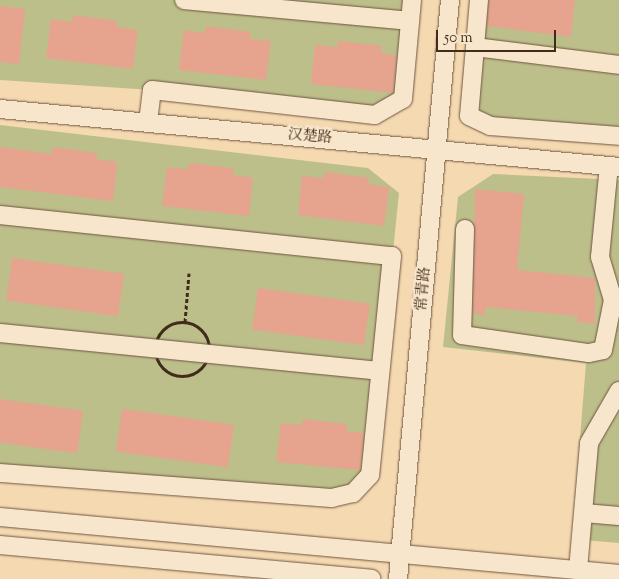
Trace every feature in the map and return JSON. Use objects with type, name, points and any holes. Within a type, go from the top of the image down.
[{"type":"street","points":[[184,0],[257,3],[410,21]]},
{"type":"street","points":[[148,122],[152,90],[375,116],[403,99],[412,0]]},
{"type":"street","name":"常青路","points":[[398,579],[450,0]]},
{"type":"street","points":[[480,0],[469,116],[490,126],[619,136]]},
{"type":"street","points":[[475,47],[619,65]]},
{"type":"street","name":"汉楚路","points":[[0,109],[436,148],[614,167]]},
{"type":"street","points":[[465,228],[462,335],[589,353],[603,350],[613,300],[600,257],[614,167]]},
{"type":"street","points":[[0,214],[392,256],[370,475],[353,493],[332,498],[0,473]]},
{"type":"street","points":[[0,332],[380,371]]},
{"type":"street","points":[[578,570],[589,443],[619,391]]},
{"type":"street","points":[[584,513],[619,516]]},
{"type":"street","points":[[0,518],[619,574]]},
{"type":"street","points":[[0,545],[371,579]]},
{"type":"path","points":[[184,322],[189,272]]},
{"type":"green space","points":[[0,0],[412,0],[403,99],[375,115],[152,90],[0,80]]},
{"type":"green space","points":[[480,0],[619,0],[619,136],[469,116]]},
{"type":"green space","points":[[0,125],[368,168],[399,193],[370,475],[353,493],[0,473]]},
{"type":"green space","points":[[493,174],[619,180],[619,543],[572,539],[586,363],[443,347],[458,197]]},
{"type":"building","points":[[489,0],[575,0],[571,37],[487,26]]},
{"type":"building","points":[[0,6],[25,9],[19,64],[0,62]]},
{"type":"building","points":[[73,15],[117,21],[117,27],[138,30],[133,69],[46,58],[51,19],[72,22]]},
{"type":"building","points":[[206,26],[250,32],[250,39],[271,41],[266,80],[179,70],[184,30],[205,33]]},
{"type":"building","points":[[338,41],[382,46],[381,53],[396,55],[393,93],[311,84],[315,45],[337,47]]},
{"type":"building","points":[[0,147],[52,154],[53,147],[97,153],[96,159],[117,162],[113,201],[0,187]]},
{"type":"building","points":[[189,163],[233,168],[233,175],[253,178],[249,216],[162,206],[167,167],[188,169]]},
{"type":"building","points":[[325,172],[369,178],[368,184],[389,187],[384,226],[298,215],[302,176],[324,178]]},
{"type":"building","points":[[475,189],[524,194],[517,270],[595,278],[595,324],[577,322],[578,316],[486,307],[485,315],[473,313]]},
{"type":"building","points":[[12,258],[124,274],[118,316],[6,301]]},
{"type":"building","points":[[258,288],[370,304],[364,345],[252,330]]},
{"type":"building","points":[[0,399],[83,411],[77,453],[0,442]]},
{"type":"building","points":[[122,409],[234,425],[228,467],[116,452]]},
{"type":"building","points":[[303,419],[347,424],[347,431],[364,433],[360,470],[276,462],[281,423],[302,425]]}]
